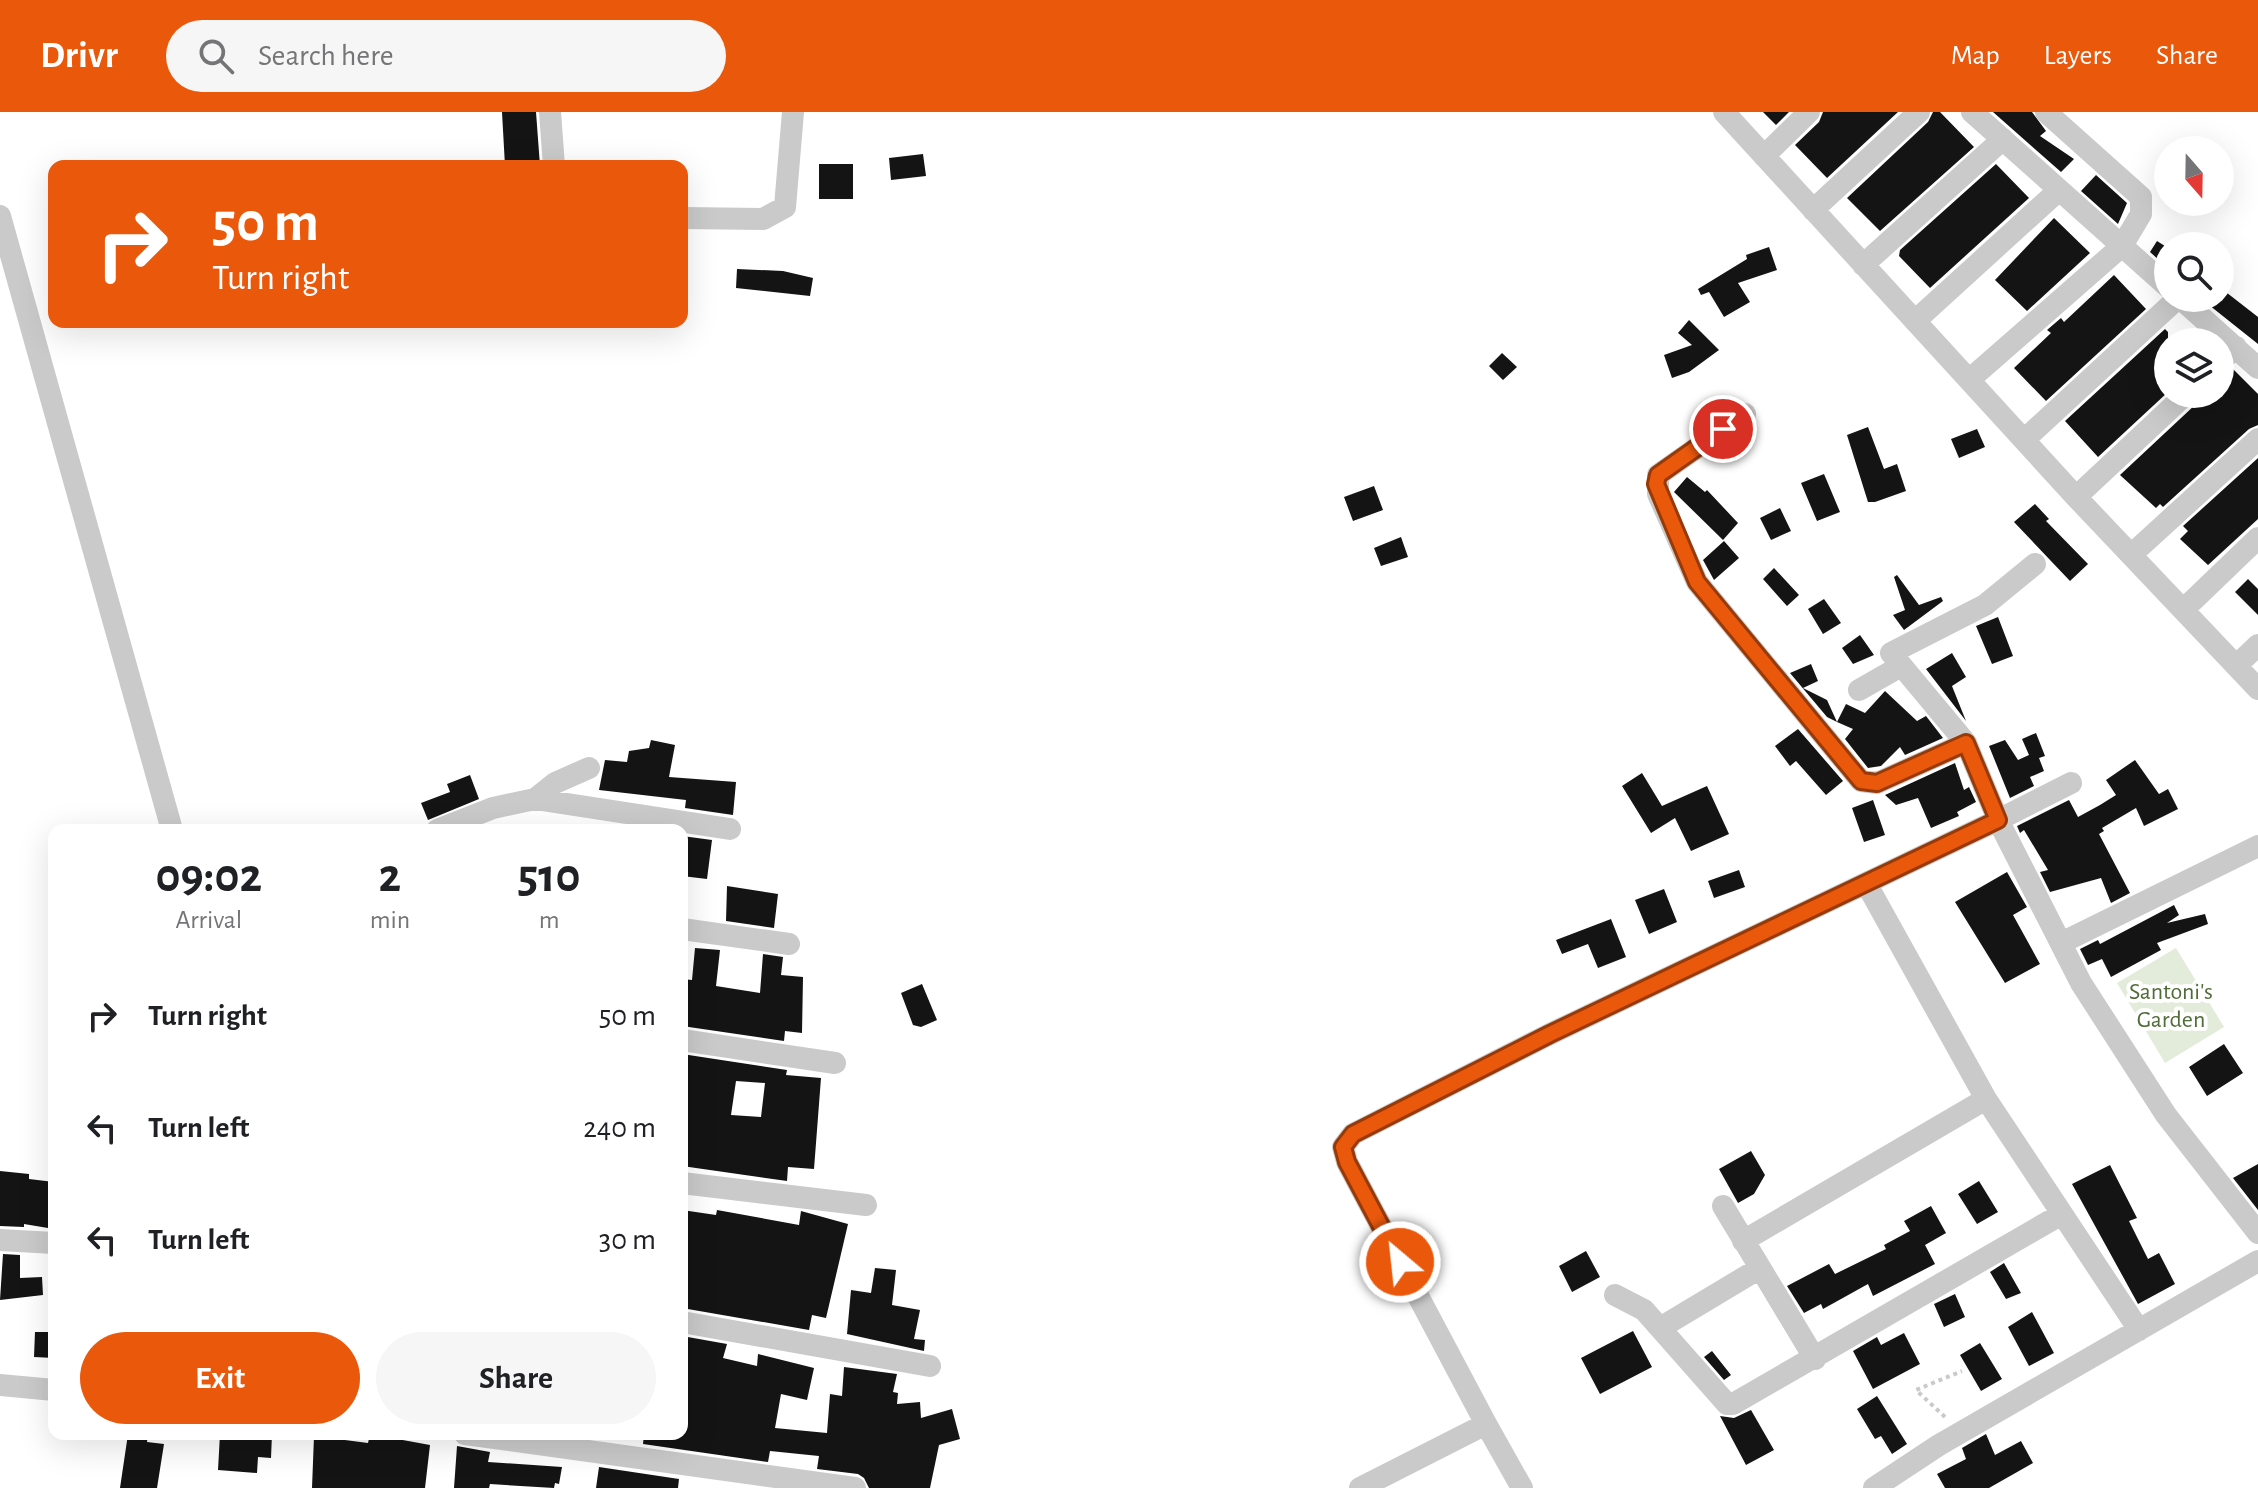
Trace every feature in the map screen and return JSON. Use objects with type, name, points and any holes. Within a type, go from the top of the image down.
[{"type":"street","points":[[550,112],[554,160]]},
{"type":"street","points":[[688,218],[763,219],[785,207],[793,112]]},
{"type":"street","points":[[1724,112],[2076,497],[2258,689]]},
{"type":"street","points":[[1764,156],[1809,112]]},
{"type":"street","points":[[1813,210],[1919,112]]},
{"type":"street","points":[[1972,112],[2154,275]]},
{"type":"street","points":[[1969,380],[2122,246],[2141,214],[2141,197],[2046,112]]},
{"type":"street","points":[[1863,265],[2003,139]]},
{"type":"street","points":[[1915,321],[2059,190]]},
{"type":"street","points":[[0,216],[170,824]]},
{"type":"street","points":[[2024,440],[2164,312]]},
{"type":"street","points":[[2191,312],[2205,328]]},
{"type":"street","points":[[2234,358],[2258,368]]},
{"type":"street","points":[[2076,497],[2171,408]]},
{"type":"street","points":[[1745,414],[1658,475],[1658,494],[1697,582],[1861,781],[1877,783],[1966,743]]},
{"type":"street","points":[[2131,555],[2258,439]]},
{"type":"street","points":[[2183,610],[2258,538]]},
{"type":"street","points":[[2035,564],[1985,605],[1891,653],[1966,743],[1998,820],[2081,983],[2166,1115],[2258,1233]]},
{"type":"street","points":[[2236,666],[2258,645]]},
{"type":"street","points":[[1859,690],[1901,666]]},
{"type":"street","points":[[535,799],[555,783],[589,768]]},
{"type":"street","points":[[1522,1488],[1347,1162],[1343,1147],[1353,1134],[1399,1108],[2071,783]]},
{"type":"street","points":[[452,824],[493,808],[535,799],[730,829]]},
{"type":"street","points":[[2061,943],[2258,846]]},
{"type":"street","points":[[1866,883],[1986,1099],[2139,1330]]},
{"type":"street","points":[[688,930],[789,944]]},
{"type":"street","points":[[688,1041],[835,1063]]},
{"type":"street","points":[[1743,1241],[1986,1099]]},
{"type":"street","points":[[688,1184],[866,1205]]},
{"type":"street","points":[[1723,1206],[1815,1359]]},
{"type":"street","points":[[1615,1295],[1644,1310],[1727,1404],[1739,1401],[1815,1359],[2062,1214]]},
{"type":"street","points":[[0,1240],[48,1243]]},
{"type":"street","points":[[1874,1488],[1962,1432],[2258,1261]]},
{"type":"street","points":[[1660,1328],[1760,1268]]},
{"type":"street","points":[[688,1323],[930,1366]]},
{"type":"street","points":[[0,1385],[48,1389]]},
{"type":"street","points":[[1360,1488],[1486,1424]]},
{"type":"street","points":[[508,1440],[855,1488]]},
{"type":"path","points":[[1962,1371],[1916,1390],[1962,1432]]},
{"type":"green space","name":"Santoni's Garden","points":[[2176,948],[2224,1027],[2165,1063],[2117,983]]},
{"type":"building","points":[[502,112],[536,112],[540,160],[505,160]]},
{"type":"building","points":[[1763,112],[1789,112],[1776,125]]},
{"type":"building","points":[[1823,112],[1898,112],[1827,178],[1795,145],[1819,122]]},
{"type":"building","points":[[1933,112],[1940,112],[1974,147],[1880,231],[1847,198],[1928,122]]},
{"type":"building","points":[[1993,112],[2032,112],[2046,131],[2040,136],[2074,159],[2061,172]]},
{"type":"building","points":[[923,154],[926,176],[891,180],[889,158]]},
{"type":"building","points":[[819,164],[853,164],[853,199],[819,199]]},
{"type":"building","points":[[1996,164],[2029,198],[1930,288],[1899,256],[1900,250]]},
{"type":"building","points":[[2096,175],[2127,203],[2118,224],[2081,191]]},
{"type":"building","points":[[2054,218],[2090,253],[2027,311],[1995,280]]},
{"type":"building","points":[[1769,247],[1777,270],[1738,283],[1750,302],[1724,317],[1709,292],[1701,295],[1698,289],[1747,259],[1746,255]]},
{"type":"building","points":[[737,269],[783,271],[813,278],[810,296],[736,288]]},
{"type":"building","points":[[2114,275],[2146,309],[2046,401],[2014,368],[2051,333],[2047,330],[2061,318],[2064,322]]},
{"type":"building","points":[[2234,298],[2258,317],[2258,344],[2218,312],[2234,312]]},
{"type":"building","points":[[1689,320],[1719,350],[1689,372],[1672,378],[1664,355],[1692,345],[1678,333]]},
{"type":"building","points":[[2154,339],[2154,405],[2098,457],[2065,421]]},
{"type":"building","points":[[1502,353],[1517,367],[1503,380],[1489,366]]},
{"type":"building","points":[[2234,370],[2258,394],[2258,425],[2249,429],[2163,507],[2160,504],[2156,508],[2120,475],[2192,408],[2234,408]]},
{"type":"building","points":[[1868,427],[1884,469],[1897,464],[1906,491],[1875,502],[1868,502],[1847,435]]},
{"type":"building","points":[[1977,429],[1985,447],[1959,458],[1951,439]]},
{"type":"building","points":[[2258,458],[2258,519],[2208,565],[2180,539],[2188,531],[2183,526]]},
{"type":"building","points":[[1824,474],[1840,512],[1817,521],[1801,483]]},
{"type":"building","points":[[1687,477],[1705,492],[1707,490],[1738,523],[1723,540],[1674,492]]},
{"type":"building","points":[[1374,486],[1383,510],[1353,521],[1344,497]]},
{"type":"building","points":[[2035,504],[2049,519],[2046,521],[2088,564],[2070,581],[2014,522]]},
{"type":"building","points":[[1780,508],[1791,531],[1771,540],[1760,518]]},
{"type":"building","points":[[1401,537],[1408,557],[1381,566],[1374,548]]},
{"type":"building","points":[[1724,541],[1739,558],[1714,580],[1703,560]]},
{"type":"building","points":[[1774,568],[1799,595],[1787,606],[1763,579]]},
{"type":"building","points":[[1897,575],[1919,605],[1941,597],[1943,601],[1904,630],[1893,615],[1905,610],[1894,577]]},
{"type":"building","points":[[2248,579],[2258,589],[2258,615],[2235,592]]},
{"type":"building","points":[[1824,599],[1841,623],[1823,634],[1808,609]]},
{"type":"building","points":[[1998,617],[2013,656],[1992,664],[1976,626]]},
{"type":"building","points":[[1860,635],[1874,655],[1853,664],[1842,648]]},
{"type":"building","points":[[1952,653],[1966,677],[1952,686],[1966,721],[1926,669]]},
{"type":"building","points":[[1811,664],[1818,681],[1803,688],[1827,700],[1837,722],[1827,717],[1790,673]]},
{"type":"building","points":[[1885,691],[1917,721],[1926,716],[1943,738],[1905,755],[1900,747],[1881,766],[1868,768],[1845,739],[1853,729],[1837,722],[1846,704],[1865,713]]},
{"type":"building","points":[[1798,729],[1843,781],[1826,795],[1796,761],[1790,766],[1775,746]]},
{"type":"building","points":[[2036,733],[2045,756],[2039,758],[2044,771],[2030,777],[2034,786],[2010,798],[1989,746],[2005,740],[2018,760],[2029,755],[2022,739]]},
{"type":"building","points":[[651,740],[675,745],[669,777],[736,782],[733,815],[685,808],[686,800],[599,790],[605,760],[627,762],[629,751],[649,748]]},
{"type":"building","points":[[2135,760],[2159,794],[2168,789],[2178,809],[2144,826],[2136,808],[2102,828],[2104,831],[2099,834],[2130,893],[2111,903],[2101,878],[2050,892],[2040,872],[2048,870],[2024,830],[2020,833],[2017,826],[2069,800],[2078,817],[2100,805],[2116,795],[2106,780]]},
{"type":"building","points":[[1955,763],[1964,790],[1969,787],[1976,802],[1957,812],[1959,816],[1931,828],[1918,798],[1896,805],[1885,795]]},
{"type":"building","points":[[1642,773],[1662,806],[1707,786],[1729,834],[1691,851],[1675,818],[1651,833],[1622,786]]},
{"type":"building","points":[[470,775],[479,799],[428,820],[421,803],[450,792],[447,784]]},
{"type":"building","points":[[1873,800],[1885,835],[1864,842],[1852,808]]},
{"type":"building","points":[[688,837],[712,840],[707,879],[688,877]]},
{"type":"building","points":[[1739,870],[1745,887],[1714,898],[1708,881]]},
{"type":"building","points":[[2007,872],[2027,907],[2013,915],[2040,964],[2005,983],[1955,902]]},
{"type":"building","points":[[727,886],[778,894],[774,928],[726,921]]},
{"type":"building","points":[[1664,889],[1677,922],[1649,934],[1635,900]]},
{"type":"building","points":[[2174,905],[2179,915],[2167,923],[2205,914],[2208,924],[2157,943],[2161,950],[2111,977],[2102,959],[2088,965],[2080,949],[2098,940],[2100,944]]},
{"type":"building","points":[[1611,919],[1626,957],[1598,968],[1588,944],[1562,954],[1556,940]]},
{"type":"building","points":[[695,948],[720,950],[716,986],[760,993],[763,954],[783,957],[781,975],[803,977],[802,1033],[785,1031],[784,1041],[688,1027],[688,980],[692,980]]},
{"type":"building","points":[[922,984],[937,1020],[921,1027],[913,1025],[901,993]]},
{"type":"building","points":[[2224,1044],[2243,1073],[2207,1096],[2189,1067]]},
{"type":"building","points":[[688,1055],[787,1070],[786,1075],[821,1078],[814,1169],[788,1167],[787,1181],[688,1167]],"holes":[[[736,1081],[765,1083],[761,1117],[731,1115]]]},
{"type":"building","points":[[1751,1151],[1765,1175],[1754,1194],[1738,1203],[1719,1169]]},
{"type":"building","points":[[2258,1164],[2258,1210],[2233,1178]]},
{"type":"building","points":[[2110,1165],[2137,1218],[2129,1221],[2148,1259],[2159,1253],[2175,1284],[2138,1304],[2072,1184]]},
{"type":"building","points":[[0,1171],[29,1174],[29,1179],[48,1181],[48,1228],[24,1224],[24,1227],[0,1226]]},
{"type":"building","points":[[1979,1181],[1998,1212],[1977,1224],[1958,1194]]},
{"type":"building","points":[[1931,1206],[1946,1233],[1925,1245],[1935,1264],[1873,1296],[1868,1284],[1823,1309],[1821,1304],[1804,1313],[1787,1286],[1829,1264],[1835,1274],[1886,1249],[1884,1245],[1910,1231],[1904,1221]]},
{"type":"building","points":[[717,1210],[799,1225],[801,1211],[848,1224],[826,1318],[812,1315],[809,1330],[688,1309],[688,1211],[716,1215]]},
{"type":"building","points":[[1586,1251],[1600,1277],[1572,1292],[1559,1266]]},
{"type":"building","points":[[3,1254],[20,1255],[20,1278],[42,1277],[43,1295],[0,1300]]},
{"type":"building","points":[[2004,1263],[2021,1293],[2006,1299],[1990,1272]]},
{"type":"building","points":[[875,1268],[896,1270],[892,1305],[920,1310],[914,1339],[925,1340],[924,1351],[847,1334],[851,1290],[871,1293]]},
{"type":"building","points":[[1955,1294],[1965,1317],[1944,1327],[1934,1304]]},
{"type":"building","points":[[2032,1312],[2054,1353],[2029,1366],[2008,1327]]},
{"type":"building","points":[[1633,1331],[1652,1367],[1600,1394],[1581,1358]]},
{"type":"building","points":[[35,1332],[48,1332],[48,1358],[34,1357]]},
{"type":"building","points":[[1904,1333],[1920,1364],[1873,1389],[1853,1351],[1877,1337],[1881,1345]]},
{"type":"building","points":[[688,1337],[727,1344],[723,1358],[757,1366],[758,1354],[814,1368],[807,1400],[781,1394],[775,1428],[827,1433],[830,1394],[842,1396],[844,1367],[897,1374],[893,1392],[898,1393],[897,1404],[920,1402],[921,1418],[952,1409],[960,1439],[939,1445],[930,1488],[869,1488],[858,1474],[817,1469],[819,1456],[770,1451],[768,1462],[643,1444],[643,1440],[688,1440]]},
{"type":"building","points":[[1980,1343],[2002,1379],[1981,1391],[1960,1355]]},
{"type":"building","points":[[1712,1351],[1731,1375],[1724,1380],[1704,1357]]},
{"type":"building","points":[[1877,1396],[1907,1444],[1892,1454],[1881,1436],[1875,1439],[1857,1409]]},
{"type":"building","points":[[1751,1410],[1774,1450],[1746,1465],[1720,1416],[1734,1418]]},
{"type":"building","points":[[1986,1434],[1995,1455],[2021,1441],[2033,1463],[1989,1488],[1945,1488],[1937,1474],[1966,1459],[1962,1448]]},
{"type":"building","points":[[127,1440],[164,1444],[157,1488],[120,1488]]},
{"type":"building","points":[[220,1440],[272,1440],[271,1458],[258,1457],[257,1473],[218,1470]]},
{"type":"building","points":[[314,1440],[368,1443],[369,1440],[403,1440],[430,1445],[425,1488],[312,1488]]},
{"type":"building","points":[[457,1446],[490,1452],[488,1462],[562,1467],[559,1484],[555,1483],[554,1488],[490,1484],[489,1488],[454,1488]]},
{"type":"building","points":[[599,1467],[679,1479],[678,1488],[596,1488]]},
{"type":"route","points":[[1400,1262],[1347,1162],[1343,1147],[1353,1134],[1550,1034],[1998,820],[1966,743],[1877,783],[1861,781],[1697,582],[1656,484],[1658,475],[1723,429]]}]
